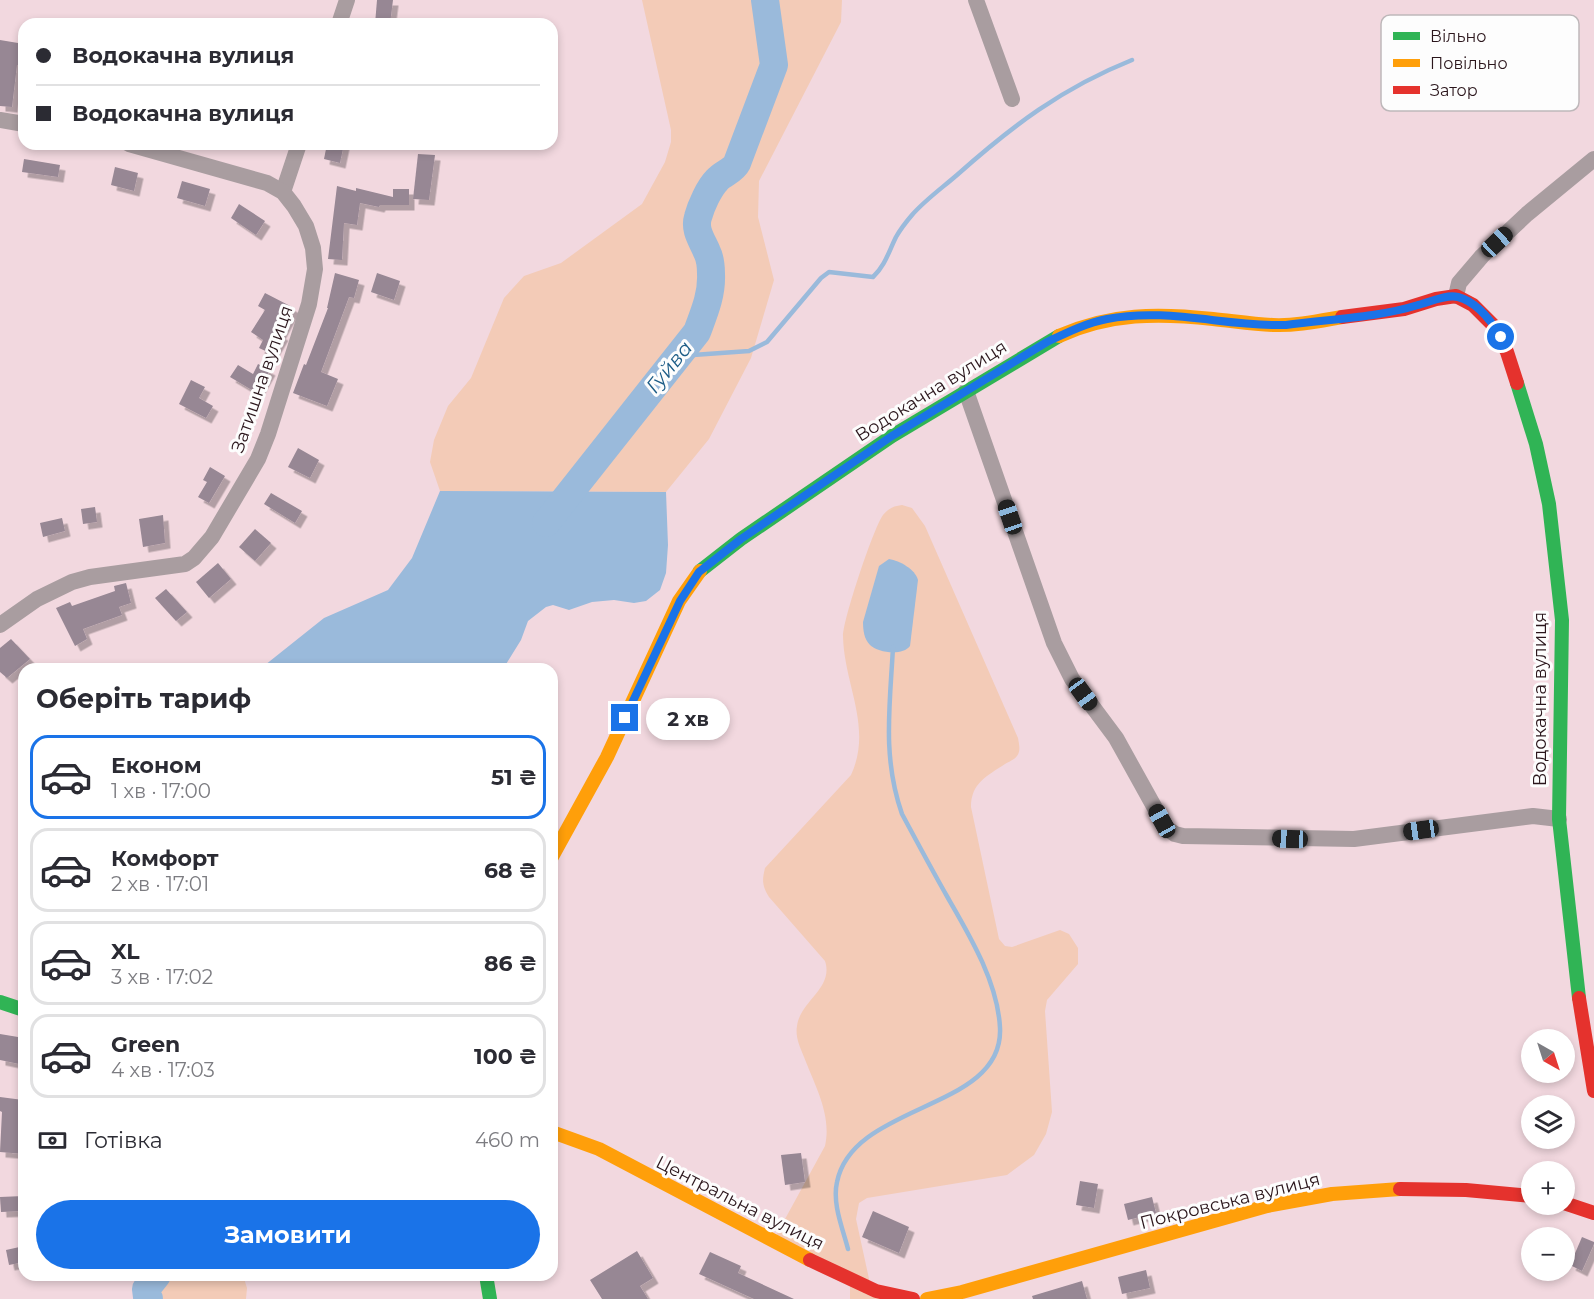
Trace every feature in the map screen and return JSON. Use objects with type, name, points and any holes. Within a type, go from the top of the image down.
[{"type":"street","points":[[341,18],[347,0]]},
{"type":"street","points":[[976,0],[1012,99]]},
{"type":"street","points":[[0,120],[18,123]]},
{"type":"street","points":[[150,150],[267,183],[283,192],[297,150]]},
{"type":"street","points":[[1456,296],[1459,283],[1482,256],[1527,214],[1594,159]]},
{"type":"street","name":"Затишна вулиця","points":[[0,625],[37,599],[72,582],[90,577],[185,564],[200,552],[212,537],[258,459],[309,304],[315,270],[313,249],[306,226],[283,192]]},
{"type":"street","name":"Водокачна вулиця","points":[[558,846],[607,757],[680,601],[699,572],[741,539],[892,436],[1047,342],[1108,319],[1164,315],[1271,326],[1394,311],[1456,296],[1467,300],[1479,310],[1501,337],[1520,388],[1546,484],[1562,620],[1559,819],[1578,995],[1594,1091]]},
{"type":"street","points":[[966,391],[1054,643],[1072,679],[1116,738],[1166,828],[1183,836],[1354,839],[1533,816],[1559,819]]},
{"type":"street","points":[[0,1002],[18,1008]]},
{"type":"street","name":"Центральна вулиця","points":[[558,1134],[599,1149],[800,1255],[871,1288],[893,1296],[913,1299]]},
{"type":"street","name":"Покровська вулиця","points":[[945,1298],[1303,1198],[1347,1192],[1420,1190],[1492,1191],[1521,1195]]},
{"type":"street","points":[[1575,1207],[1594,1213]]},
{"type":"street","points":[[487,1281],[490,1299]]},
{"type":"street","points":[[927,1299],[945,1298]]},
{"type":"shaded area","points":[[642,0],[842,0],[841,22],[759,181],[758,217],[774,280],[751,358],[709,439],[666,492],[440,491],[430,462],[434,440],[448,406],[471,378],[504,298],[524,276],[561,263],[642,204],[665,162],[671,142],[671,130]]},
{"type":"shaded area","points":[[902,505],[912,508],[925,526],[1018,738],[1017,756],[981,781],[974,792],[971,807],[999,939],[1005,946],[1012,947],[1060,930],[1069,934],[1078,948],[1078,964],[1047,1000],[1045,1011],[1052,1112],[1046,1134],[1034,1155],[1007,1175],[867,1198],[859,1203],[856,1219],[871,1288],[913,1299],[850,1299],[850,1279],[773,1241],[825,1146],[827,1134],[824,1112],[797,1038],[797,1026],[799,1017],[821,987],[827,971],[825,961],[769,897],[763,880],[765,868],[851,775],[857,757],[859,740],[856,706],[845,654],[844,627],[859,575],[878,524],[887,511]]},
{"type":"shaded area","points":[[140,1281],[245,1281],[247,1288],[246,1299],[139,1299]]},
{"type":"water","points":[[440,491],[666,492],[668,545],[666,573],[660,590],[646,601],[634,603],[614,600],[592,602],[569,610],[553,605],[546,607],[528,621],[521,640],[507,663],[268,663],[324,618],[388,590],[412,558]]},
{"type":"water","points":[[889,559],[906,566],[914,572],[918,580],[910,646],[896,652],[874,648],[866,640],[863,628],[879,566]]},
{"type":"building","points":[[377,0],[393,0],[391,18],[376,18]]},
{"type":"building","points":[[0,40],[18,43],[18,65],[12,107],[0,106]]},
{"type":"building","points":[[326,150],[343,150],[340,163],[324,159]]},
{"type":"building","points":[[418,154],[435,155],[429,200],[413,199]]},
{"type":"building","points":[[24,159],[60,165],[58,177],[22,172]]},
{"type":"building","points":[[115,167],[138,173],[134,191],[111,185]]},
{"type":"building","points":[[182,181],[210,189],[205,206],[177,198]]},
{"type":"building","points":[[337,186],[393,197],[393,189],[409,189],[409,205],[380,205],[379,207],[360,203],[357,225],[344,223],[342,260],[328,259]]},
{"type":"building","points":[[239,204],[265,221],[256,235],[231,218]]},
{"type":"building","points":[[335,273],[359,280],[354,298],[349,297],[321,372],[338,379],[327,406],[293,393],[328,308]]},
{"type":"building","points":[[377,273],[400,281],[394,300],[371,292]]},
{"type":"building","points":[[265,293],[294,308],[272,354],[259,348],[263,340],[251,332],[265,310],[258,306]]},
{"type":"building","points":[[258,364],[270,370],[257,393],[230,377],[238,365],[253,374]]},
{"type":"building","points":[[191,380],[205,387],[199,398],[213,406],[206,418],[179,404]]},
{"type":"building","points":[[298,448],[319,460],[310,478],[288,467]]},
{"type":"building","points":[[210,467],[225,476],[209,503],[198,497],[207,482],[203,480]]},
{"type":"building","points":[[271,493],[302,511],[295,523],[264,504]]},
{"type":"building","points":[[95,507],[97,522],[83,524],[81,509]]},
{"type":"building","points":[[163,515],[165,543],[143,547],[139,519]]},
{"type":"building","points":[[62,518],[65,531],[43,537],[40,523]]},
{"type":"building","points":[[255,529],[271,543],[255,561],[239,547]]},
{"type":"building","points":[[218,563],[231,579],[209,598],[196,582]]},
{"type":"building","points":[[126,583],[131,603],[119,607],[122,615],[83,629],[87,639],[75,646],[56,608],[70,602],[72,606],[115,591],[114,586]]},
{"type":"building","points":[[166,589],[187,612],[176,621],[155,598]]},
{"type":"building","points":[[11,639],[30,659],[25,663],[18,663],[18,669],[7,678],[0,672],[0,648]]},
{"type":"building","points":[[0,1034],[18,1037],[18,1064],[0,1060]]},
{"type":"building","points":[[0,1097],[18,1099],[18,1154],[0,1152],[2,1112],[0,1111]]},
{"type":"building","points":[[801,1153],[805,1182],[785,1185],[781,1155]]},
{"type":"building","points":[[1080,1181],[1098,1184],[1094,1208],[1076,1205]]},
{"type":"building","points":[[18,1196],[18,1211],[1,1212],[0,1197]]},
{"type":"building","points":[[1152,1197],[1156,1213],[1128,1220],[1124,1204]]},
{"type":"building","points":[[873,1211],[909,1227],[899,1253],[862,1237]]},
{"type":"building","points":[[1582,1237],[1594,1242],[1582,1271],[1575,1268],[1575,1253]]},
{"type":"building","points":[[18,1247],[18,1263],[9,1265],[6,1250]]},
{"type":"building","points":[[637,1251],[653,1278],[640,1286],[648,1299],[602,1299],[590,1280]]},
{"type":"building","points":[[710,1252],[741,1266],[738,1273],[794,1299],[754,1299],[699,1274]]},
{"type":"building","points":[[1146,1270],[1150,1288],[1122,1294],[1118,1277]]},
{"type":"building","points":[[1082,1281],[1087,1299],[1033,1299],[1032,1296]]},
{"type":"waterway","name":"Гуйва","points":[[546,523],[697,332],[707,304],[711,282],[710,260],[698,231],[698,217],[714,183],[737,163],[774,65],[765,0]]},
{"type":"waterway","points":[[679,356],[749,351],[767,342],[821,278],[829,272],[873,277],[884,263],[898,234],[912,215],[977,157],[1018,124],[1060,96],[1132,60]]},
{"type":"waterway","points":[[848,1249],[839,1216],[836,1190],[837,1182],[849,1156],[870,1136],[954,1092],[978,1076],[995,1055],[1000,1028],[994,994],[981,960],[902,814],[896,793],[889,731],[893,647]]},
{"type":"waterway","name":"Гуйва","points":[[149,1299],[146,1289],[152,1281]]},
{"type":"traffic: fast","points":[[700,571],[741,539],[892,436],[1059,336]]},
{"type":"traffic: fast","points":[[1517,383],[1536,444],[1549,504],[1562,620],[1559,819],[1579,998]]},
{"type":"traffic: fast","points":[[0,1002],[18,1008]]},
{"type":"traffic: fast","points":[[487,1281],[490,1299]]},
{"type":"traffic: slow","points":[[1059,336],[1097,323],[1134,317],[1193,317],[1282,325],[1342,317]]},
{"type":"traffic: slow","points":[[558,846],[607,757],[679,601],[700,571]]},
{"type":"traffic: slow","points":[[558,1134],[599,1149],[810,1260]]},
{"type":"traffic: slow","points":[[927,1299],[962,1292],[1267,1206],[1332,1194],[1400,1189]]},
{"type":"traffic: jam","points":[[1342,317],[1404,309],[1436,299],[1456,296],[1473,305],[1494,326],[1507,352],[1517,383]]},
{"type":"traffic: jam","points":[[1579,998],[1594,1091]]},
{"type":"traffic: jam","points":[[1400,1189],[1466,1190],[1521,1195]]},
{"type":"traffic: jam","points":[[1575,1207],[1594,1213]]},
{"type":"traffic: jam","points":[[810,1260],[876,1291],[913,1299]]},
{"type":"route","points":[[625,718],[680,601],[699,572],[741,539],[892,436],[1047,342],[1069,332],[1108,319],[1152,315],[1194,317],[1271,326],[1286,325],[1375,314],[1456,296],[1467,300],[1479,310],[1501,337]]}]
